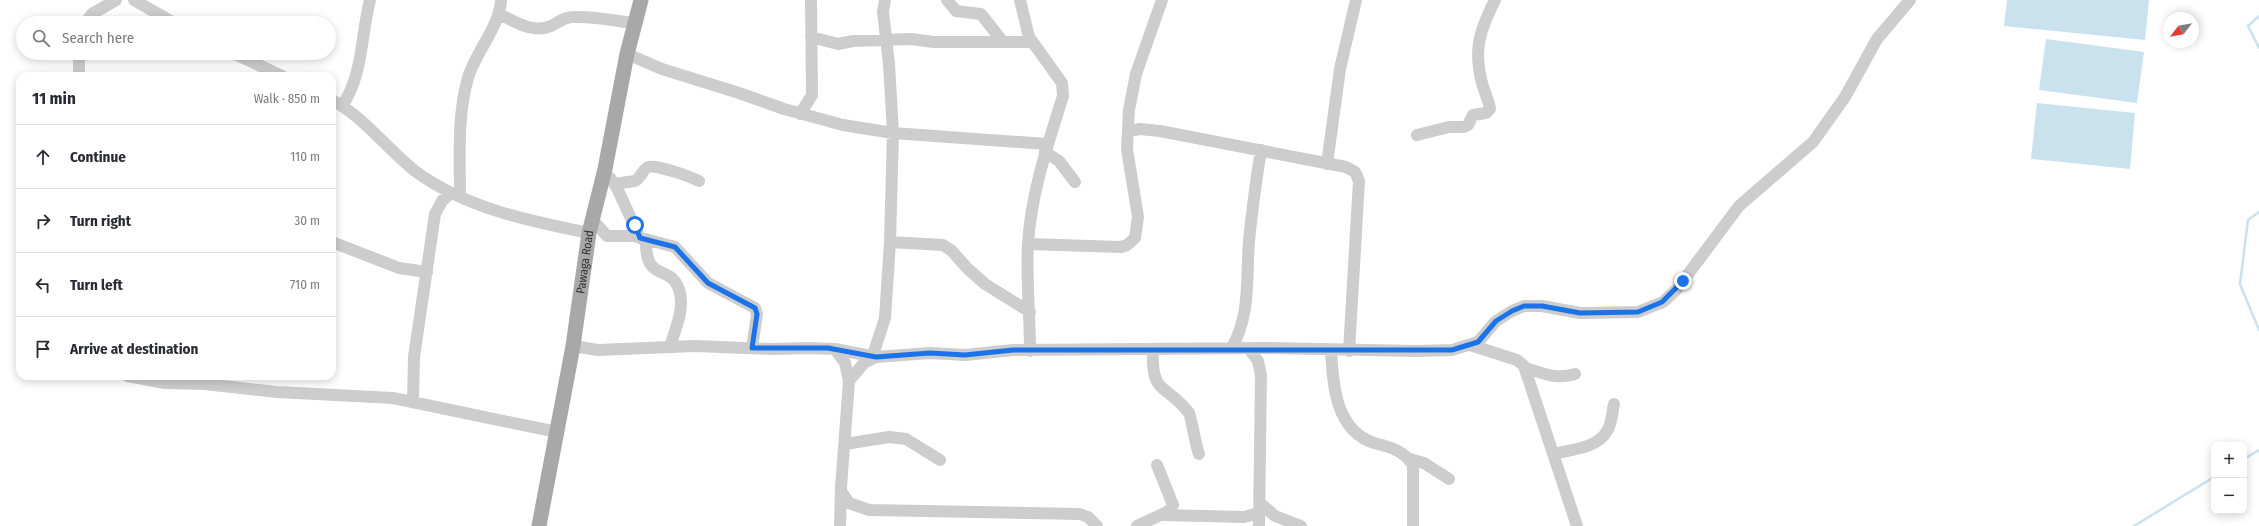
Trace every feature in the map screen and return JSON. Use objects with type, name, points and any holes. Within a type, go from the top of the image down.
[{"type":"main road","name":"Pawaga Road","points":[[539,526],[573,346],[590,226],[605,169],[627,54],[641,0]]},
{"type":"street","points":[[90,16],[116,0]]},
{"type":"street","points":[[134,0],[162,16]]},
{"type":"street","points":[[370,0],[356,76],[349,94],[337,103],[374,131],[414,170],[456,195],[506,214],[590,226],[606,236],[634,236],[675,247],[708,283],[755,308],[757,314],[752,348]]},
{"type":"street","points":[[456,195],[462,119],[467,79],[498,14],[501,0]]},
{"type":"street","points":[[800,114],[812,95],[811,0]]},
{"type":"street","points":[[849,381],[864,363],[874,356],[885,318],[890,242],[893,133],[887,41],[883,12],[885,0]]},
{"type":"street","points":[[947,0],[956,11],[981,14],[1003,42]]},
{"type":"street","points":[[1020,0],[1027,33],[1062,83],[1064,89],[1046,148],[1032,210],[1028,244],[1030,350]]},
{"type":"street","points":[[1028,244],[1121,247],[1127,245],[1135,238],[1138,217],[1127,150],[1129,110],[1132,93],[1162,0]]},
{"type":"street","points":[[1327,164],[1340,69],[1356,0]]},
{"type":"street","points":[[1417,135],[1449,127],[1464,127],[1468,125],[1472,115],[1486,113],[1490,109],[1478,63],[1477,49],[1479,36],[1496,0]]},
{"type":"street","points":[[573,346],[611,350],[670,347],[835,349],[854,354],[874,356],[930,353],[965,355],[1013,350],[1249,348],[1331,351],[1452,350],[1478,342],[1500,319],[1524,306],[1542,306],[1580,313],[1607,314],[1638,312],[1662,302],[1677,289],[1739,206],[1813,142],[1845,97],[1877,39],[1910,0]]},
{"type":"street","points":[[498,14],[529,28],[538,29],[546,28],[561,19],[572,16],[635,24]]},
{"type":"street","points":[[811,36],[838,44],[853,41],[918,39],[934,42],[1032,42]]},
{"type":"street","points":[[627,54],[662,69],[800,114],[843,125],[893,133],[1046,148],[1059,161],[1075,182]]},
{"type":"street","points":[[79,60],[79,72]]},
{"type":"street","points":[[245,60],[265,72]]},
{"type":"street","points":[[1129,131],[1140,129],[1160,131],[1350,169],[1359,178],[1349,351]]},
{"type":"street","points":[[1231,349],[1238,338],[1244,318],[1249,244],[1261,150]]},
{"type":"street","points":[[614,184],[635,181],[646,168],[653,166],[682,173],[700,181]]},
{"type":"street","points":[[605,169],[643,239],[647,261],[654,268],[671,278],[680,294],[679,321],[670,347]]},
{"type":"street","points":[[413,401],[414,357],[435,214],[442,201],[456,195]]},
{"type":"street","points":[[890,242],[943,245],[952,250],[966,268],[980,281],[1030,312]]},
{"type":"street","points":[[336,244],[399,268],[427,272]]},
{"type":"street","points":[[1470,345],[1517,360],[1525,368],[1552,377],[1575,374]]},
{"type":"street","points":[[1249,348],[1258,361],[1261,375],[1259,526]]},
{"type":"street","points":[[835,349],[847,369],[849,381],[840,526]]},
{"type":"street","points":[[1153,350],[1152,365],[1155,380],[1189,413],[1198,454]]},
{"type":"street","points":[[1331,351],[1338,407],[1351,427],[1372,442],[1393,448],[1410,459],[1424,463],[1449,479]]},
{"type":"street","points":[[1525,368],[1576,526]]},
{"type":"street","points":[[149,380],[165,383],[222,381],[277,392],[413,401],[557,432]]},
{"type":"street","points":[[1553,454],[1582,447],[1601,438],[1608,431],[1614,404]]},
{"type":"street","points":[[844,444],[889,436],[906,438],[940,460]]},
{"type":"street","points":[[1410,459],[1414,469],[1413,526]]},
{"type":"street","points":[[1137,526],[1163,515],[1172,509],[1173,504],[1157,465]]},
{"type":"street","points":[[841,491],[849,503],[869,510],[1080,514],[1088,517],[1097,526]]},
{"type":"street","points":[[1163,515],[1244,517],[1260,508]]},
{"type":"street","points":[[1260,508],[1275,516],[1301,526]]},
{"type":"water","points":[[2007,0],[2149,0],[2145,40],[2004,26]]},
{"type":"water","points":[[2046,39],[2144,52],[2137,103],[2039,90]]},
{"type":"water","points":[[2037,103],[2135,113],[2130,169],[2031,159]]},
{"type":"waterway","points":[[2259,16],[2248,26],[2259,48]]},
{"type":"waterway","points":[[2259,212],[2248,220],[2240,284],[2259,330]]},
{"type":"waterway","points":[[2247,457],[2259,450]]},
{"type":"waterway","points":[[2134,526],[2212,478]]},
{"type":"route","points":[[635,225],[640,238],[646,241],[669,245],[680,250],[708,283],[732,298],[755,308],[757,314],[752,337],[752,348],[828,348],[854,354],[873,355],[876,357],[930,353],[965,355],[1013,350],[1266,348],[1318,351],[1452,350],[1478,342],[1496,321],[1512,311],[1524,306],[1542,306],[1580,313],[1607,314],[1638,312],[1662,302],[1677,289],[1683,281]]}]
